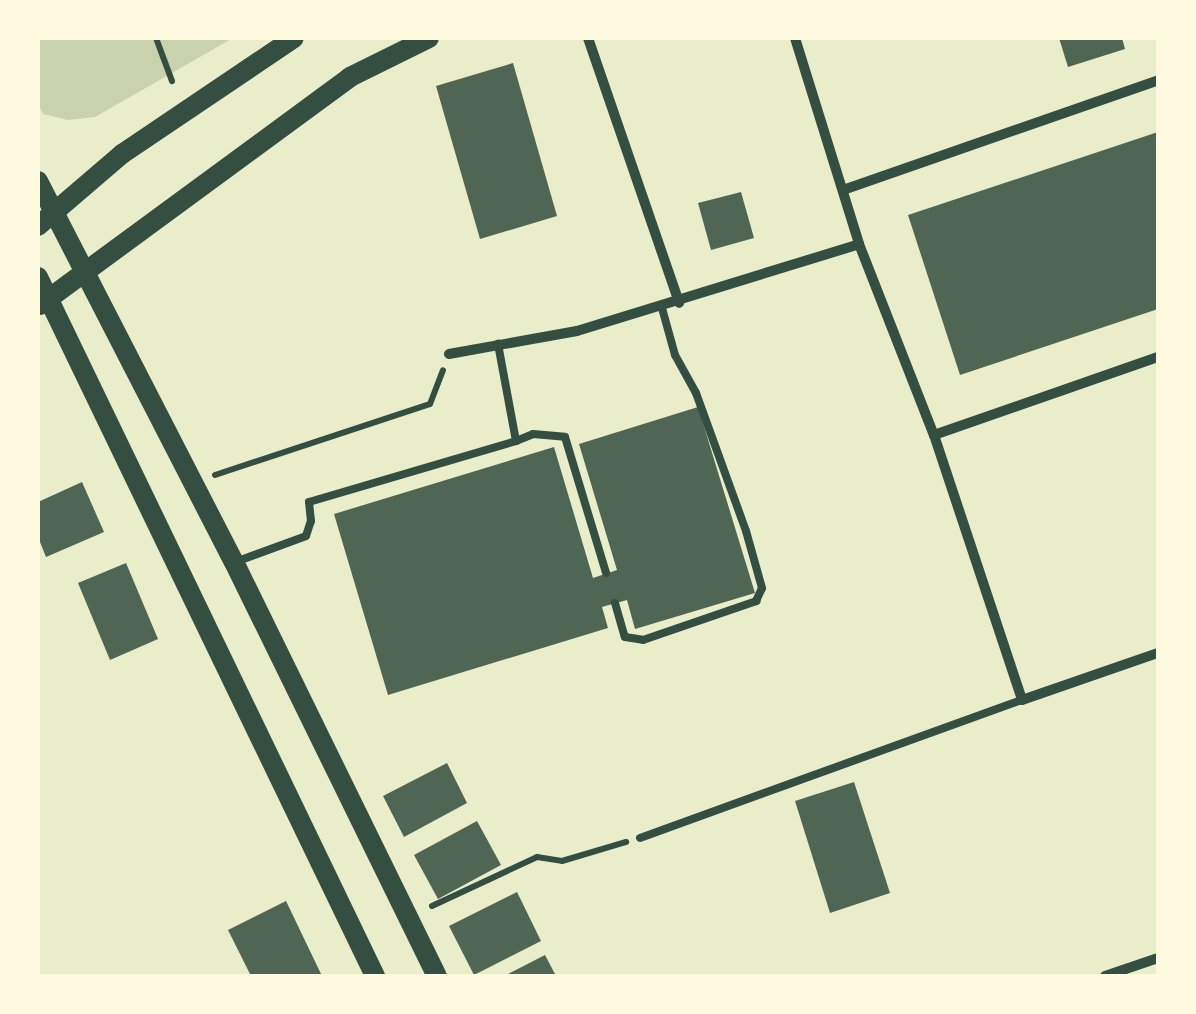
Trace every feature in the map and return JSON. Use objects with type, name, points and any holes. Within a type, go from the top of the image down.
[{"type":"main road","points":[[46,221],[122,154],[294,38]]},
{"type":"main road","points":[[43,304],[350,77],[429,38]]},
{"type":"main road","points":[[38,181],[46,221],[84,275],[234,562],[437,976]]},
{"type":"main road","points":[[38,277],[43,304],[375,976]]},
{"type":"street","points":[[588,38],[679,302]]},
{"type":"street","points":[[795,38],[859,244],[934,435],[1022,700],[1158,653]]},
{"type":"street","points":[[843,190],[1158,80]]},
{"type":"street","points":[[449,354],[497,342],[577,331],[662,308],[859,244]]},
{"type":"street","points":[[934,435],[1158,357]]},
{"type":"street","points":[[1105,976],[1158,958]]},
{"type":"lane","points":[[615,603],[625,637],[643,640],[756,602],[762,588],[746,531],[696,393],[676,355],[662,308]]},
{"type":"lane","points":[[497,342],[516,441]]},
{"type":"lane","points":[[234,562],[306,536],[311,520],[309,502],[533,434],[565,437],[606,574]]},
{"type":"lane","points":[[640,838],[1022,700]]},
{"type":"path","points":[[156,38],[172,82]]},
{"type":"path","points":[[209,476],[430,404],[449,354]]},
{"type":"path","points":[[408,918],[536,858],[562,861],[640,838]]},
{"type":"green space","points":[[38,38],[233,38],[95,117],[68,120],[43,114],[38,104]]},
{"type":"building","points":[[1059,38],[1122,38],[1125,49],[1068,67]]},
{"type":"building","points":[[513,63],[557,216],[480,239],[436,86]]},
{"type":"building","points":[[1158,132],[1158,309],[960,375],[908,215]]},
{"type":"building","points":[[741,192],[754,238],[711,250],[698,203]]},
{"type":"building","points":[[698,407],[755,593],[635,629],[627,600],[602,607],[608,628],[388,695],[334,514],[554,447],[593,578],[617,570],[579,444]]},
{"type":"building","points":[[82,482],[104,532],[46,557],[38,537],[38,502]]},
{"type":"building","points":[[126,563],[158,639],[110,660],[78,583]]},
{"type":"building","points":[[447,763],[467,803],[404,837],[383,796]]},
{"type":"building","points":[[854,782],[890,893],[830,913],[795,801]]},
{"type":"building","points":[[477,821],[501,865],[438,899],[414,855]]},
{"type":"building","points":[[517,892],[541,941],[474,975],[449,926]]},
{"type":"building","points":[[286,901],[322,976],[251,976],[228,930]]},
{"type":"building","points":[[545,955],[556,976],[504,976]]}]
